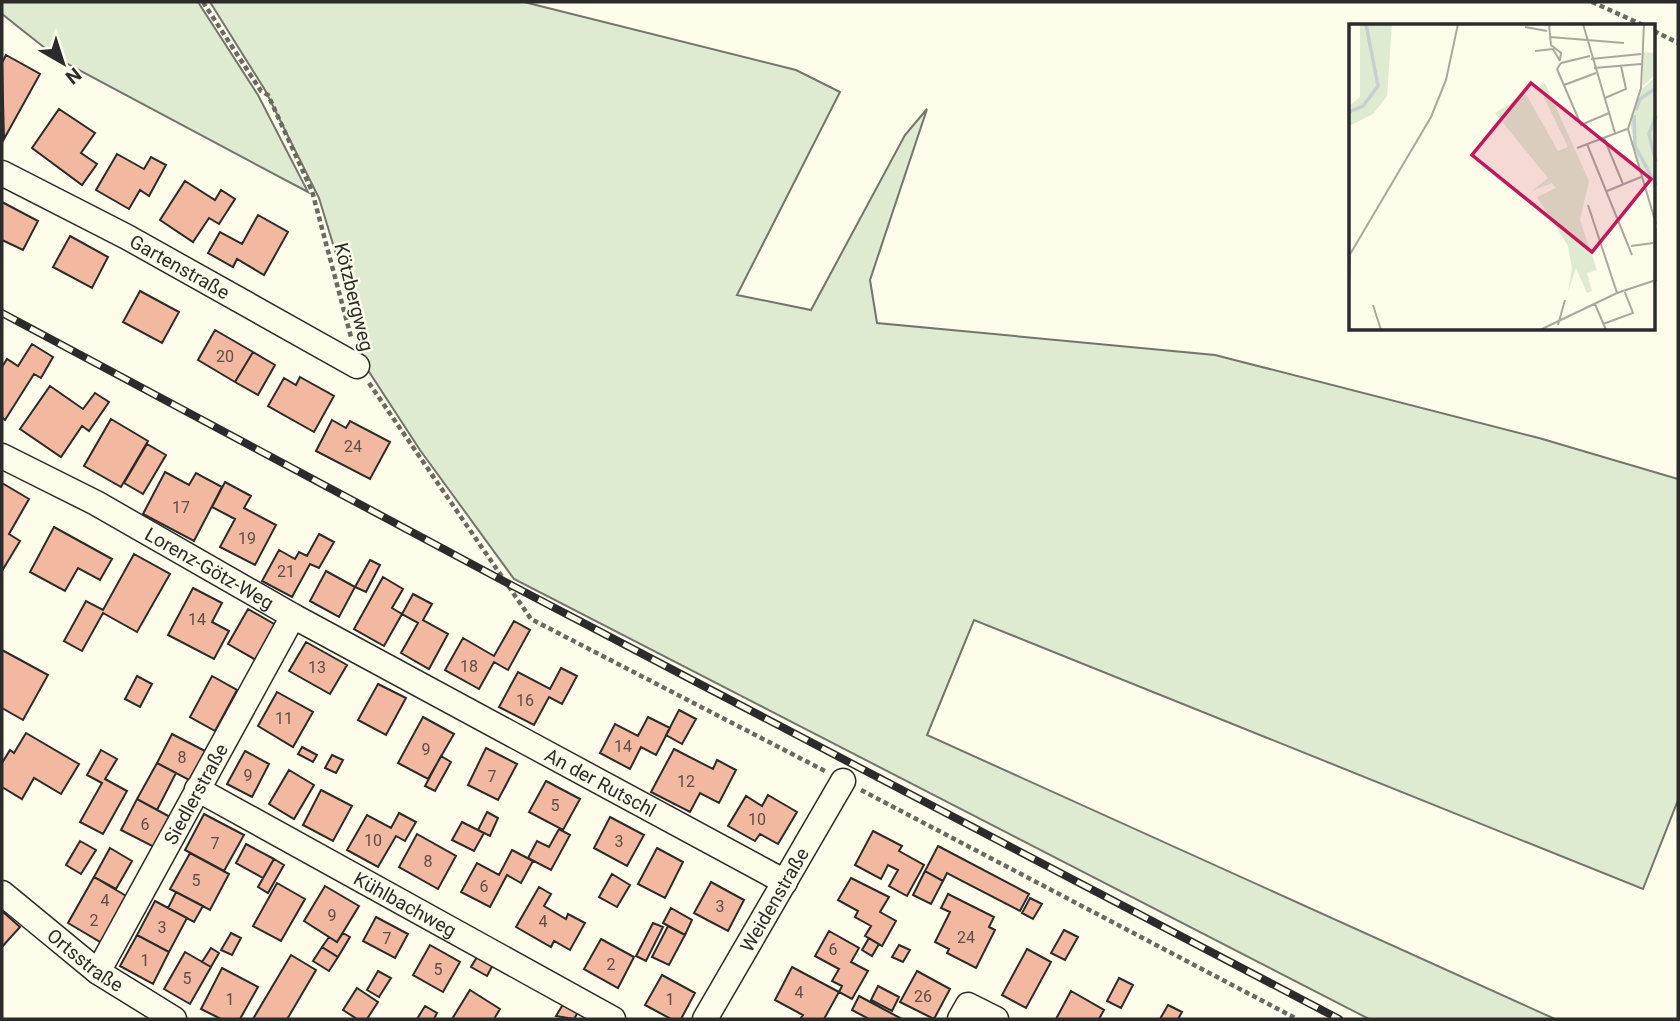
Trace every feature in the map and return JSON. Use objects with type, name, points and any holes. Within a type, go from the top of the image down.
[{"type":"street","name":"Gartenstraße","points":[[2,173],[127,237],[357,366]]},
{"type":"street","name":"Lorenz-Götz-Weg","points":[[2,456],[96,503],[293,616],[417,683]]},
{"type":"street","name":"Siedlerstraße","points":[[97,972],[293,616]]},
{"type":"street","name":"An der Rutschl","points":[[417,683],[785,883]]},
{"type":"street","name":"Weidenstraße","points":[[705,1019],[843,781]]},
{"type":"street","name":"Kühlbachweg","points":[[197,789],[613,1019]]},
{"type":"street","name":"Ortsstraße","points":[[2,893],[97,972],[174,1019]]},
{"type":"street","points":[[960,1019],[968,1005],[996,1019]]},
{"type":"path","name":"Kötzbergweg","points":[[203,2],[261,91],[268,95],[312,191],[346,311],[357,366],[531,619],[843,781]]},
{"type":"path","points":[[1591,2],[1640,24]]},
{"type":"path","points":[[1656,32],[1678,43]]},
{"type":"path","points":[[843,781],[1297,1019]]},
{"type":"green space","points":[[2,2],[198,2],[258,95],[308,192],[60,60],[2,14]]},
{"type":"green space","points":[[210,2],[524,2],[796,70],[840,92],[737,295],[811,310],[905,135],[927,109],[870,280],[877,323],[1215,355],[1539,438],[1678,479],[1678,800],[1643,889],[974,620],[927,735],[1555,1019],[1369,1019],[514,579],[420,450],[364,364],[354,313],[319,198],[265,90]]},
{"type":"building","points":[[6,55],[40,74],[4,139],[2,63]]},
{"type":"building","points":[[59,109],[95,133],[81,153],[97,164],[82,185],[32,148]]},
{"type":"building","points":[[117,154],[144,169],[151,157],[166,165],[149,196],[140,190],[129,209],[96,190]]},
{"type":"building","points":[[185,181],[215,200],[221,190],[235,199],[219,224],[209,218],[193,242],[160,220]]},
{"type":"building","points":[[2,202],[38,221],[23,250],[2,240]]},
{"type":"building","points":[[258,215],[288,232],[264,275],[237,259],[233,267],[208,253],[220,232],[242,244]]},
{"type":"building","points":[[70,236],[108,257],[92,288],[53,267]]},
{"type":"building","points":[[140,291],[179,312],[162,343],[123,322]]},
{"type":"building","points":[[215,330],[253,352],[235,382],[198,360]]},
{"type":"building","points":[[32,344],[53,357],[41,378],[34,374],[5,420],[2,417],[2,367],[7,359],[18,366]]},
{"type":"building","points":[[253,352],[275,365],[258,395],[235,382]]},
{"type":"building","points":[[300,377],[334,396],[314,432],[268,406],[284,378],[296,385]]},
{"type":"building","points":[[50,386],[83,409],[95,393],[109,402],[89,431],[82,426],[61,457],[20,429]]},
{"type":"building","points":[[111,419],[148,441],[121,487],[84,466]]},
{"type":"building","points":[[332,420],[346,428],[350,421],[390,442],[370,479],[316,451]]},
{"type":"building","points":[[147,444],[166,455],[143,494],[124,483]]},
{"type":"building","points":[[165,472],[189,485],[196,473],[222,487],[194,541],[143,514]]},
{"type":"building","points":[[225,482],[251,496],[244,508],[276,525],[255,565],[220,547],[235,519],[212,507]]},
{"type":"building","points":[[2,483],[29,499],[9,534],[20,541],[2,571]]},
{"type":"building","points":[[54,527],[112,559],[100,580],[78,568],[65,591],[30,572]]},
{"type":"building","points":[[319,534],[334,542],[319,568],[310,564],[292,597],[262,581],[279,550],[295,559],[299,552],[307,556]]},
{"type":"building","points":[[134,554],[170,574],[137,632],[103,613],[82,651],[64,641],[86,601],[103,610]]},
{"type":"building","points":[[370,560],[380,565],[366,592],[355,587]]},
{"type":"building","points":[[326,571],[355,587],[339,617],[310,601]]},
{"type":"building","points":[[383,577],[403,589],[392,608],[402,614],[384,646],[354,629]]},
{"type":"building","points":[[193,588],[222,603],[212,622],[229,631],[214,659],[168,635]]},
{"type":"building","points":[[413,594],[432,604],[423,620],[448,634],[429,669],[401,653],[418,623],[402,614]]},
{"type":"building","points":[[248,609],[276,625],[256,660],[228,644]]},
{"type":"building","points":[[514,621],[530,630],[508,670],[494,662],[479,689],[445,670],[463,638],[494,656]]},
{"type":"building","points":[[306,642],[347,665],[330,694],[289,671]]},
{"type":"building","points":[[2,650],[48,675],[23,720],[2,708]]},
{"type":"building","points":[[561,668],[577,676],[562,704],[549,697],[534,725],[499,707],[518,672],[550,689]]},
{"type":"building","points":[[137,676],[152,684],[140,707],[125,699]]},
{"type":"building","points":[[212,676],[237,690],[215,731],[190,717]]},
{"type":"building","points":[[378,684],[406,698],[386,735],[358,720]]},
{"type":"building","points":[[277,692],[313,712],[293,747],[258,726]]},
{"type":"building","points":[[679,710],[696,719],[682,744],[666,735]]},
{"type":"building","points":[[423,717],[454,734],[428,779],[398,763]]},
{"type":"building","points":[[648,717],[670,728],[656,755],[641,747],[630,769],[600,753],[615,724],[638,736]]},
{"type":"building","points":[[26,733],[79,764],[61,794],[34,778],[22,799],[2,787],[2,763],[10,750],[14,753]]},
{"type":"building","points":[[172,734],[207,752],[191,781],[157,763]]},
{"type":"building","points":[[302,747],[317,755],[313,762],[298,754]]},
{"type":"building","points":[[486,748],[517,764],[498,800],[468,785]]},
{"type":"building","points":[[674,749],[713,769],[717,760],[736,770],[719,803],[700,793],[690,812],[651,792]]},
{"type":"building","points":[[101,750],[117,759],[105,779],[127,791],[103,834],[80,822],[102,783],[87,775]]},
{"type":"building","points":[[245,751],[269,764],[252,797],[227,784]]},
{"type":"building","points":[[332,755],[343,760],[336,773],[325,768]]},
{"type":"building","points":[[441,756],[451,762],[435,791],[425,786]]},
{"type":"building","points":[[157,763],[176,773],[157,810],[137,799]]},
{"type":"building","points":[[289,770],[314,785],[294,819],[269,804]]},
{"type":"building","points":[[546,781],[580,799],[563,830],[529,812]]},
{"type":"building","points":[[321,790],[352,806],[333,841],[303,825]]},
{"type":"building","points":[[768,795],[797,812],[778,844],[760,834],[755,841],[728,826],[746,796],[762,806]]},
{"type":"building","points":[[137,799],[172,818],[156,848],[121,830]]},
{"type":"building","points":[[487,812],[498,818],[490,836],[478,830]]},
{"type":"building","points":[[399,813],[416,822],[405,841],[396,836],[378,867],[347,850],[367,815],[391,828]]},
{"type":"building","points":[[204,814],[244,835],[224,871],[185,850]]},
{"type":"building","points":[[610,817],[644,835],[627,866],[594,848]]},
{"type":"building","points":[[462,822],[484,833],[474,851],[452,840]]},
{"type":"building","points":[[559,829],[570,835],[551,870],[528,858],[537,841],[549,847]]},
{"type":"building","points":[[873,831],[902,846],[899,851],[924,865],[907,896],[889,886],[898,870],[888,865],[881,879],[855,865]]},
{"type":"building","points":[[417,834],[456,856],[438,889],[399,867]]},
{"type":"building","points":[[80,841],[96,850],[81,874],[66,865]]},
{"type":"building","points":[[246,844],[274,859],[263,878],[236,863]]},
{"type":"building","points":[[938,846],[1029,894],[1020,911],[947,873],[943,881],[925,871]]},
{"type":"building","points":[[110,848],[132,861],[116,889],[94,877]]},
{"type":"building","points":[[657,848],[683,862],[665,898],[638,884]]},
{"type":"building","points":[[512,850],[533,861],[521,883],[507,875],[490,907],[461,892],[477,863],[499,875]]},
{"type":"building","points":[[190,853],[229,874],[210,910],[170,889]]},
{"type":"building","points":[[274,859],[284,865],[268,893],[258,887]]},
{"type":"building","points":[[925,871],[943,881],[931,904],[913,895]]},
{"type":"building","points":[[612,874],[630,885],[617,907],[599,897]]},
{"type":"building","points":[[94,877],[128,897],[102,943],[68,923]]},
{"type":"building","points":[[851,878],[889,897],[880,912],[896,921],[882,946],[865,936],[871,926],[855,917],[858,911],[838,900]]},
{"type":"building","points":[[711,882],[744,900],[728,931],[694,913]]},
{"type":"building","points":[[277,883],[305,899],[281,941],[253,926]]},
{"type":"building","points":[[325,886],[359,906],[337,942],[304,921]]},
{"type":"building","points":[[539,887],[551,894],[544,906],[566,919],[568,914],[585,923],[570,950],[554,941],[551,947],[516,927]]},
{"type":"building","points":[[176,892],[203,906],[194,922],[168,908]]},
{"type":"building","points":[[948,894],[994,917],[989,927],[995,930],[976,968],[947,953],[949,949],[935,942],[950,912],[941,908]]},
{"type":"building","points":[[1030,898],[1042,904],[1033,919],[1022,913]]},
{"type":"building","points":[[155,901],[187,918],[169,952],[137,935]]},
{"type":"building","points":[[671,908],[692,920],[685,935],[663,923]]},
{"type":"building","points":[[2,911],[20,927],[2,947]]},
{"type":"building","points":[[376,917],[408,934],[395,958],[363,941]]},
{"type":"building","points":[[653,923],[663,927],[646,961],[636,956]]},
{"type":"building","points":[[668,926],[685,935],[669,965],[652,957]]},
{"type":"building","points":[[1064,930],[1078,937],[1065,960],[1051,953]]},
{"type":"building","points":[[829,931],[859,948],[851,962],[868,971],[852,999],[839,992],[842,986],[832,981],[839,969],[815,956]]},
{"type":"building","points":[[231,933],[241,938],[232,955],[221,950]]},
{"type":"building","points":[[343,933],[350,937],[338,957],[322,947],[329,937],[337,942]]},
{"type":"building","points":[[137,935],[169,952],[153,984],[120,966]]},
{"type":"building","points":[[869,938],[879,944],[872,956],[862,950]]},
{"type":"building","points":[[601,939],[634,957],[618,988],[584,969]]},
{"type":"building","points":[[430,945],[460,962],[443,992],[413,975]]},
{"type":"building","points":[[899,945],[910,950],[903,962],[892,957]]},
{"type":"building","points":[[322,947],[338,957],[329,971],[313,961]]},
{"type":"building","points":[[211,948],[219,953],[211,967],[202,962]]},
{"type":"building","points":[[1027,949],[1051,962],[1026,1008],[1002,995]]},
{"type":"building","points":[[185,952],[211,967],[190,1004],[164,989]]},
{"type":"building","points":[[480,952],[495,961],[487,976],[471,967]]},
{"type":"building","points":[[291,955],[316,970],[289,1016],[287,1019],[253,1019]]},
{"type":"building","points":[[792,967],[839,992],[824,1019],[800,1019],[803,1015],[775,1000]]},
{"type":"building","points":[[222,968],[258,987],[240,1019],[221,1019],[201,1009]]},
{"type":"building","points":[[378,971],[391,978],[379,997],[367,990]]},
{"type":"building","points":[[917,971],[950,989],[934,1019],[900,1002]]},
{"type":"building","points":[[662,975],[695,993],[681,1019],[671,1019],[645,1005]]},
{"type":"building","points":[[1119,978],[1133,985],[1121,1008],[1107,1001]]},
{"type":"building","points":[[878,986],[899,997],[892,1011],[871,1000]]},
{"type":"building","points":[[357,988],[378,1002],[367,1019],[357,1019],[343,1010]]},
{"type":"building","points":[[470,990],[500,1009],[494,1019],[452,1019]]},
{"type":"building","points":[[1071,991],[1104,1010],[1099,1019],[1056,1019]]},
{"type":"building","points":[[859,996],[902,1019],[869,1019],[852,1010]]},
{"type":"building","points":[[565,1001],[580,1009],[574,1019],[556,1016]]},
{"type":"building","points":[[1168,1005],[1182,1012],[1178,1019],[1160,1019]]},
{"type":"building","points":[[425,1006],[437,1013],[434,1019],[417,1019]]},
{"type":"railway","points":[[2,313],[511,585],[1339,1019]]}]
